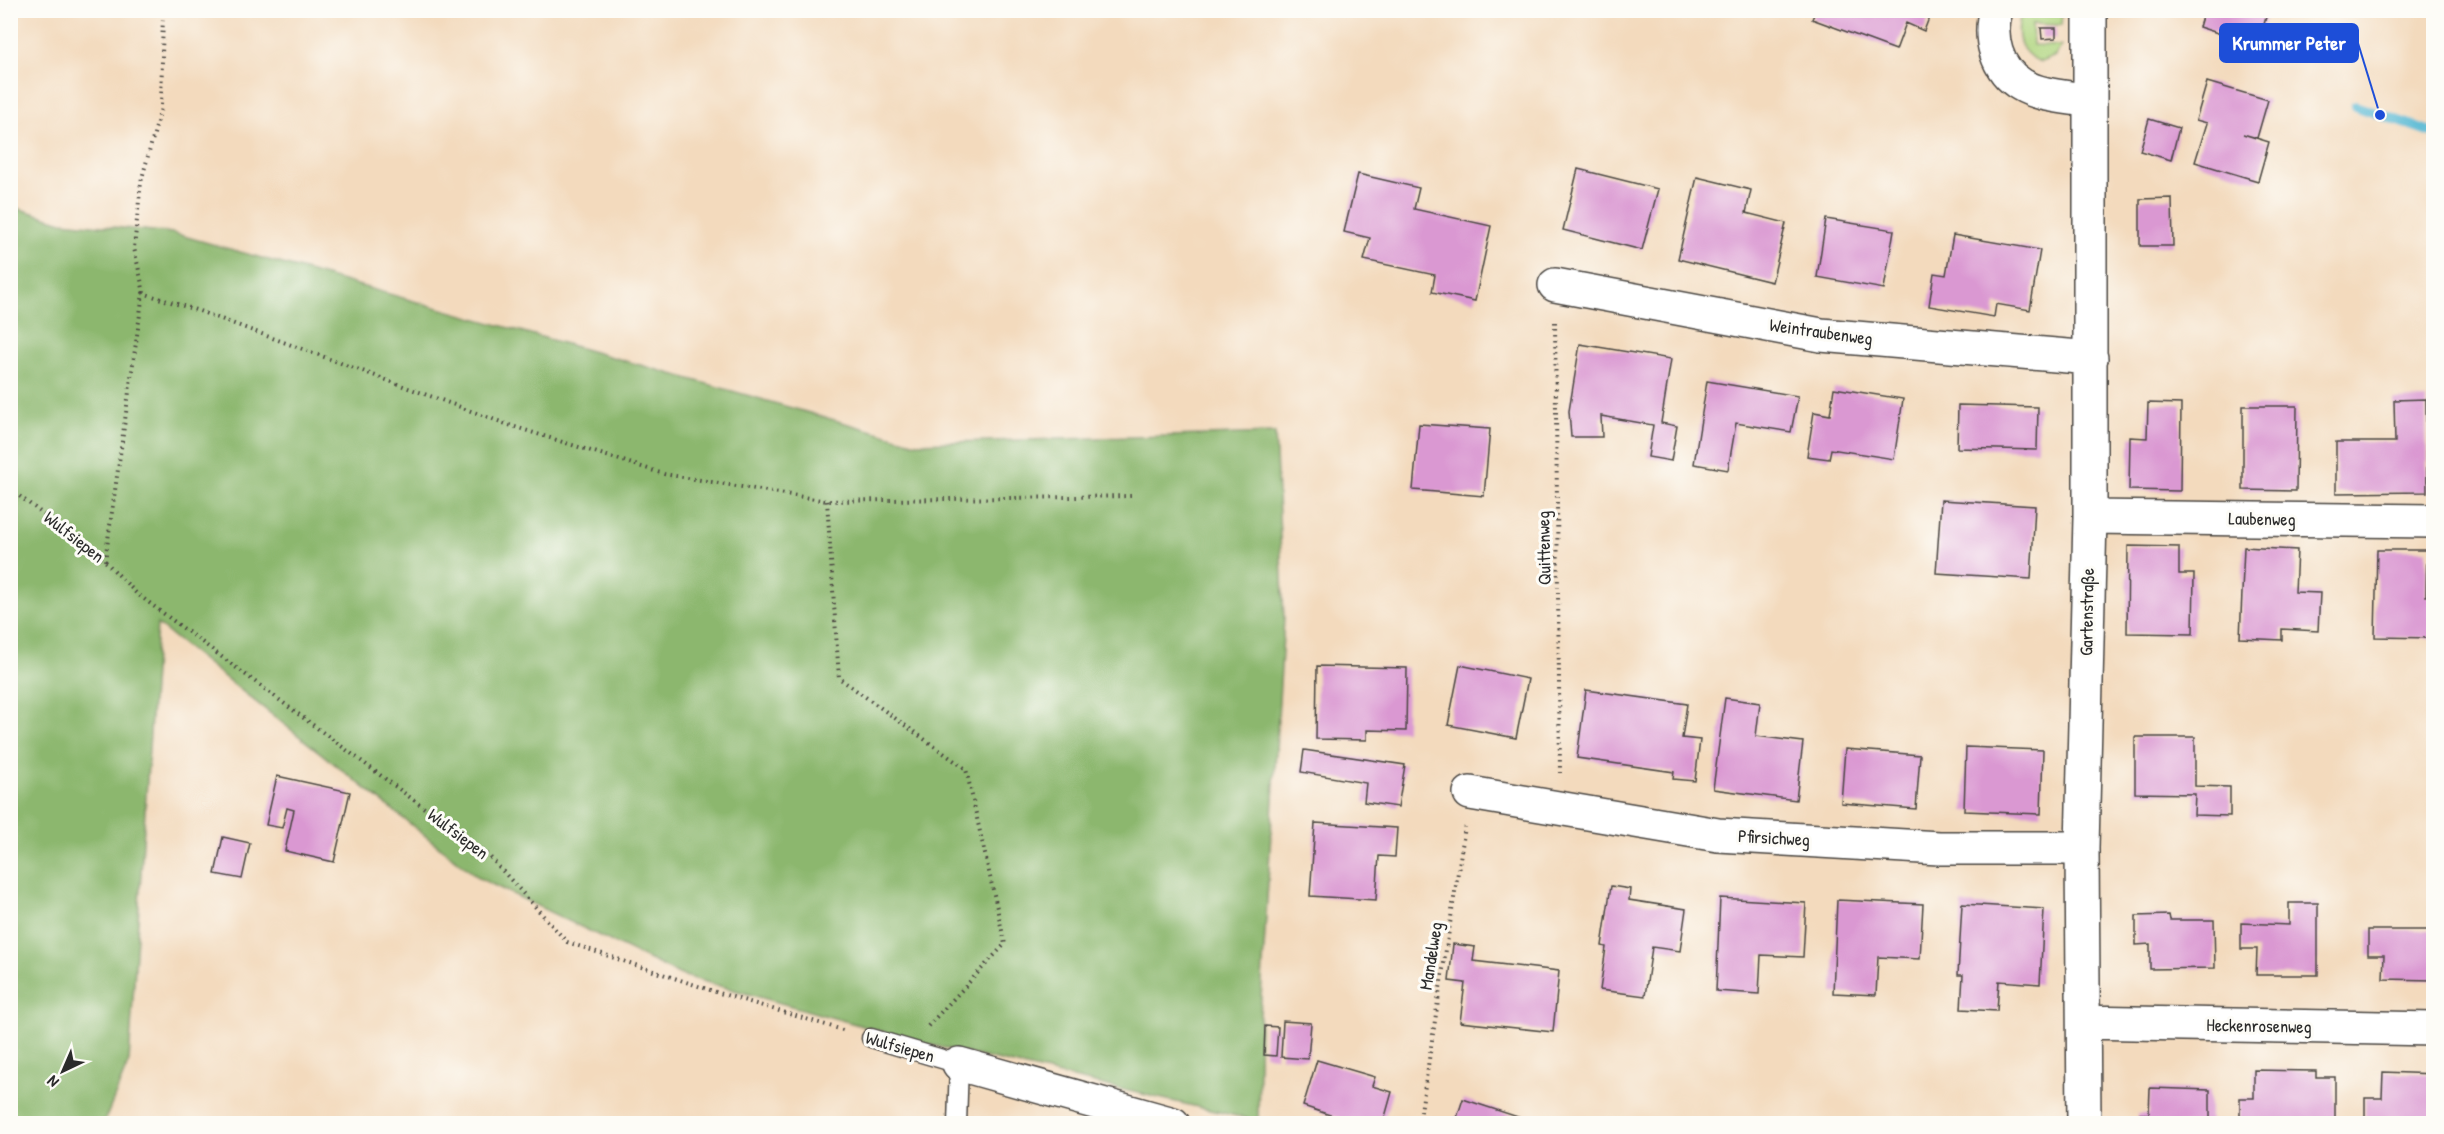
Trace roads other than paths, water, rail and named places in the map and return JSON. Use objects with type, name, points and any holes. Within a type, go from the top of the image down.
[{"type":"street","points":[[1996,10],[1991,26],[1994,48],[2005,69],[2022,85],[2090,101]]},
{"type":"street","name":"Gartenstraße","points":[[2084,1124],[2082,848],[2090,518],[2090,10]]},
{"type":"street","name":"Weintraubenweg","points":[[1555,285],[1821,335],[2091,358]]},
{"type":"street","name":"Laubenweg","points":[[2090,518],[2433,521]]},
{"type":"street","name":"Pfirsichweg","points":[[1470,793],[1718,835],[1939,848],[2082,848]]},
{"type":"street","name":"Heckenrosenweg","points":[[2084,1023],[2433,1029]]},
{"type":"street","name":"Wulfsiepen","points":[[959,1064],[1173,1124]]},
{"type":"lane","name":"Wulfsiepen","points":[[871,1038],[959,1064],[957,1124]]},
{"type":"waterway","points":[[2355,106],[2434,133]]},
{"type":"place","name":"Krummer Peter","points":[[2380,115]]}]
